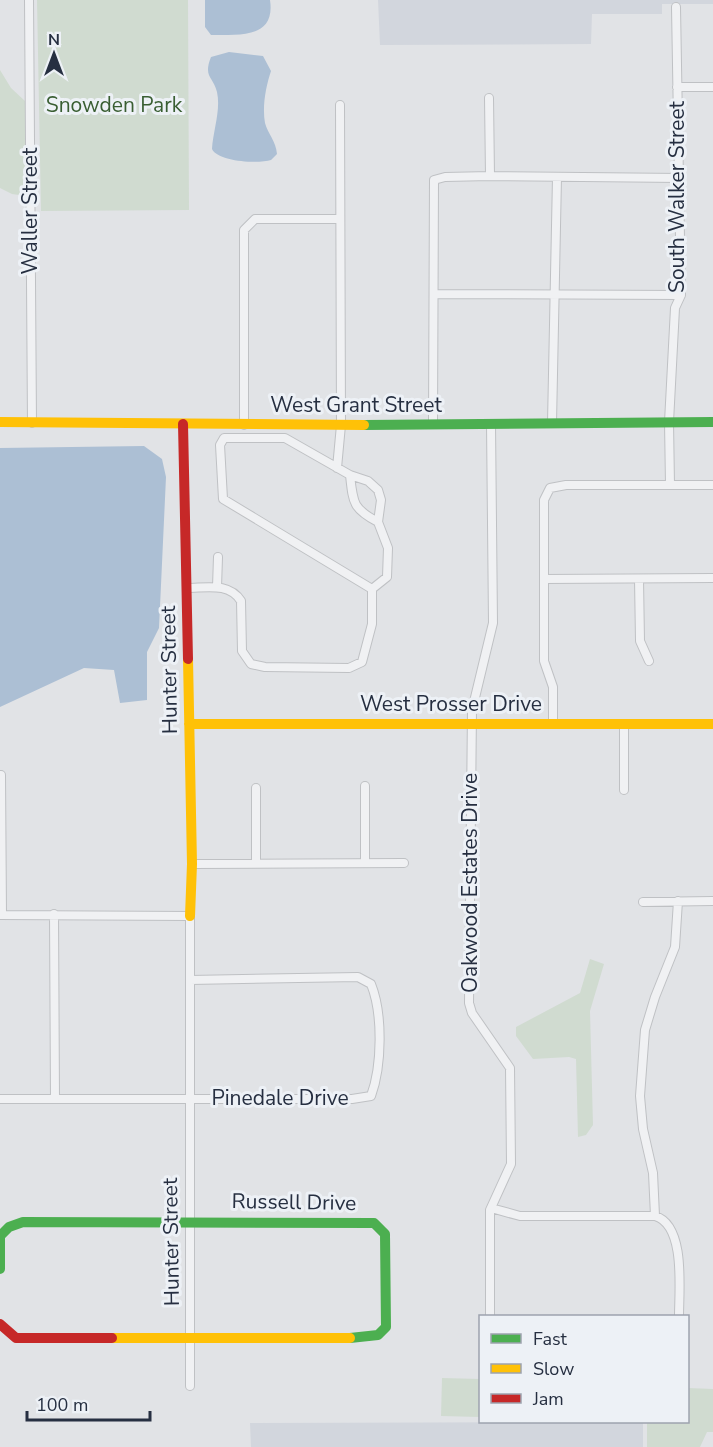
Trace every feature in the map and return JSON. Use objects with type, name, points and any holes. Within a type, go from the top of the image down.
[{"type":"street","name":"Waller Street","points":[[29,0],[32,423]]},
{"type":"street","name":"South Walker Street","points":[[670,485],[669,422],[675,308],[681,295],[681,178],[676,7]]},
{"type":"street","points":[[677,87],[713,87]]},
{"type":"street","points":[[489,98],[490,176]]},
{"type":"street","points":[[337,468],[341,425],[340,105]]},
{"type":"street","points":[[433,424],[434,180],[445,177],[490,176],[681,178]]},
{"type":"street","points":[[552,423],[557,177]]},
{"type":"street","points":[[244,425],[244,230],[255,219],[340,219]]},
{"type":"street","points":[[434,294],[681,295]]},
{"type":"street","name":"West Grant Street","points":[[0,423],[341,425],[713,422]]},
{"type":"street","name":"Hunter Street","points":[[183,424],[192,864],[189,1098],[192,1337],[190,1386]]},
{"type":"street","name":"Oakwood Estates Drive","points":[[490,1315],[491,1208],[511,1164],[510,1068],[472,1013],[469,1003],[471,722],[474,698],[494,623],[491,424]]},
{"type":"street","points":[[226,437],[281,437],[350,475],[368,481],[378,490],[381,500],[378,522],[388,548],[387,577],[372,589],[222,497],[220,445],[226,437]]},
{"type":"street","points":[[350,475],[353,500],[360,513],[378,522]]},
{"type":"street","points":[[553,723],[553,687],[544,661],[544,500],[550,488],[566,485],[713,485]]},
{"type":"street","points":[[217,587],[218,557]]},
{"type":"street","points":[[544,579],[713,578]]},
{"type":"street","points":[[639,579],[640,641],[649,661]]},
{"type":"street","points":[[187,588],[217,587],[231,590],[241,601],[242,651],[251,664],[265,667],[349,668],[362,662],[366,654],[372,624],[372,589]]},
{"type":"street","name":"West Prosser Drive","points":[[189,724],[471,722],[713,724]]},
{"type":"street","points":[[624,724],[624,790]]},
{"type":"street","points":[[1,775],[1,915],[190,916]]},
{"type":"street","points":[[365,786],[365,862]]},
{"type":"street","points":[[256,788],[256,862]]},
{"type":"street","points":[[192,864],[404,863]]},
{"type":"street","points":[[655,1216],[653,1173],[643,1129],[640,1096],[645,1030],[655,997],[675,947],[678,901]]},
{"type":"street","points":[[643,902],[713,901]]},
{"type":"street","points":[[54,914],[55,1099]]},
{"type":"street","name":"Pinedale Drive","points":[[0,1099],[352,1099],[371,1096],[379,1076],[377,1000],[371,984],[358,978],[190,980]]},
{"type":"street","points":[[491,1208],[520,1216],[655,1216],[663,1218],[669,1225],[680,1257],[679,1315]]},
{"type":"street","name":"Russell Drive","points":[[0,1269],[0,1236],[9,1227],[23,1222],[374,1223],[385,1234],[387,1327],[378,1335],[365,1338],[16,1338],[0,1324]]},
{"type":"shaded area","points":[[378,0],[713,0],[713,4],[662,4],[662,14],[592,14],[591,44],[380,45]]},
{"type":"shaded area","points":[[250,1423],[643,1423],[643,1447],[251,1447]]},
{"type":"green space","name":"Snowden Park","points":[[37,0],[188,0],[189,210],[41,211]]},
{"type":"green space","points":[[0,70],[11,88],[25,101],[26,196],[12,194],[0,188]]},
{"type":"green space","points":[[590,959],[604,964],[590,1011],[593,1125],[586,1135],[578,1137],[576,1059],[569,1057],[533,1059],[516,1036],[516,1027],[580,993]]},
{"type":"green space","points":[[442,1378],[479,1379],[479,1417],[441,1416]]},
{"type":"green space","points":[[689,1388],[713,1389],[713,1432],[707,1432],[700,1447],[647,1447],[647,1423],[689,1423]]},
{"type":"water","points":[[205,0],[270,0],[270,13],[267,22],[252,32],[211,35],[205,27]]},
{"type":"water","points":[[229,52],[263,56],[271,71],[264,110],[265,123],[277,154],[271,160],[249,162],[230,159],[222,157],[212,149],[218,99],[208,69],[211,57]]},
{"type":"water","points":[[144,446],[162,459],[166,477],[159,628],[147,652],[147,700],[120,703],[114,670],[84,668],[0,707],[0,448]]},
{"type":"traffic: fast","points":[[364,425],[713,422]]},
{"type":"traffic: fast","points":[[0,1269],[0,1236],[9,1227],[23,1222],[374,1223],[385,1234],[386,1327],[378,1335],[350,1338]]},
{"type":"traffic: slow","points":[[0,422],[364,425]]},
{"type":"traffic: slow","points":[[188,659],[192,864],[190,916]]},
{"type":"traffic: slow","points":[[189,724],[713,724]]},
{"type":"traffic: slow","points":[[112,1338],[350,1338]]},
{"type":"traffic: jam","points":[[183,424],[188,659]]},
{"type":"traffic: jam","points":[[0,1324],[16,1338],[112,1338]]}]
